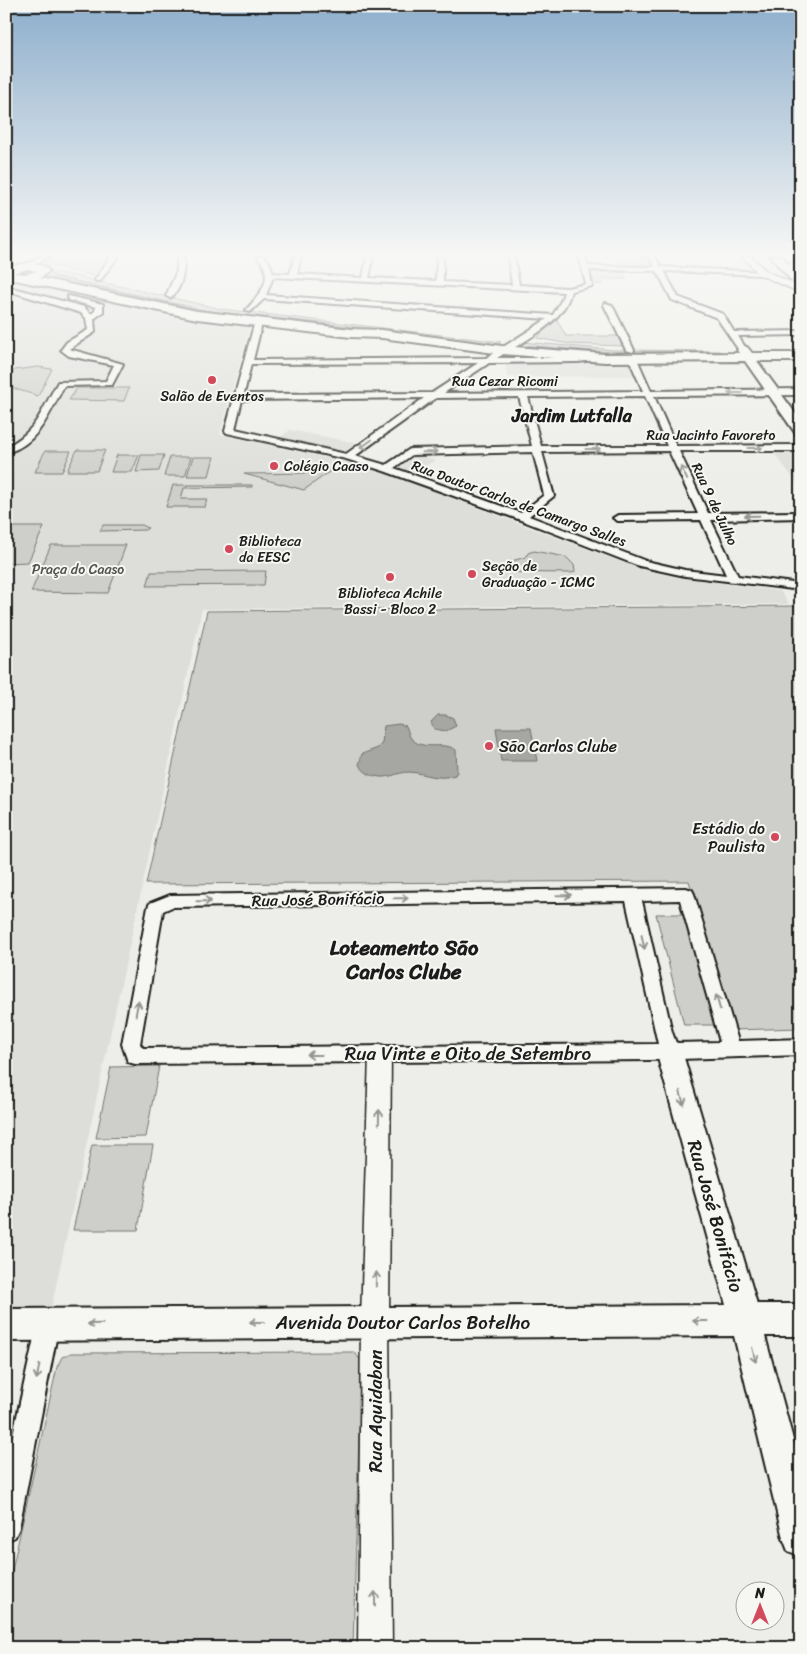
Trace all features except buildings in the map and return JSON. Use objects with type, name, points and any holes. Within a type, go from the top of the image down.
[{"type":"main road","points":[[373,333],[502,350],[591,358],[632,354],[746,354],[801,357]]},
{"type":"main road","points":[[459,333],[632,354]]},
{"type":"main road","points":[[746,354],[801,349]]},
{"type":"main road","points":[[746,354],[801,431]]},
{"type":"main road","name":"Rua José Bonifácio","points":[[669,1051],[745,1320],[801,1538]]},
{"type":"main road","name":"Avenida Doutor Carlos Botelho","points":[[6,1325],[375,1321],[801,1320]]},
{"type":"street","points":[[9,449],[26,441],[36,430],[61,384],[109,383],[119,363],[79,356],[65,350],[70,343],[89,333]]},
{"type":"street","points":[[239,397],[255,333]]},
{"type":"street","points":[[348,457],[502,350],[511,347],[531,333]]},
{"type":"street","name":"Rua 9 de Julho","points":[[622,333],[672,449],[734,580]]},
{"type":"street","points":[[731,334],[788,333]]},
{"type":"street","points":[[731,334],[746,354]]},
{"type":"street","points":[[248,362],[578,360],[591,358]]},
{"type":"street","name":"Rua Cezar Ricomi","points":[[239,397],[801,392]]},
{"type":"street","points":[[522,395],[549,496],[522,517]]},
{"type":"street","name":"Rua Doutor Carlos de Camargo Salles","points":[[239,397],[230,431],[348,457],[387,469],[522,517],[643,564],[685,573],[801,587]]},
{"type":"street","name":"Rua Jacinto Favoreto","points":[[387,469],[410,452],[536,449],[801,448]]},
{"type":"street","points":[[618,518],[801,515]]},
{"type":"street","name":"Rua José Bonifácio","points":[[135,1056],[131,1044],[156,906],[170,901],[633,894],[686,894],[731,1049]]},
{"type":"street","name":"Rua José Bonifácio","points":[[633,894],[663,1032],[669,1051]]},
{"type":"street","name":"Rua Vinte e Oito de Setembro","points":[[135,1056],[669,1051],[801,1047]]},
{"type":"street","name":"Rua Aquidaban","points":[[375,1648],[375,1321],[380,1054]]},
{"type":"street","points":[[6,1528],[48,1324]]},
{"type":"shaded area","points":[[6,333],[248,333],[220,434],[375,469],[640,569],[681,578],[780,591],[789,604],[202,609],[51,1309],[6,1309]]},
{"type":"shaded area","points":[[630,360],[636,376],[507,377],[505,362]]},
{"type":"shaded area","points":[[290,430],[357,443],[341,454],[277,440]]},
{"type":"shaded area","points":[[801,451],[801,488],[773,452]]},
{"type":"shaded area","points":[[417,455],[435,460],[416,472],[398,468]]},
{"type":"shaded area","points":[[438,715],[446,715],[453,718],[456,726],[446,731],[434,729],[431,722]]},
{"type":"shaded area","points":[[399,724],[406,726],[410,737],[415,742],[426,746],[451,747],[456,750],[457,772],[455,775],[437,777],[409,772],[380,777],[370,775],[364,770],[359,765],[362,754],[378,748],[382,743],[384,726]]},
{"type":"shaded area","points":[[496,728],[531,728],[537,761],[501,761]]},
{"type":"green space","points":[[366,333],[426,333],[501,342],[494,348]]},
{"type":"green space","points":[[542,333],[564,333],[566,336],[617,336],[623,346],[570,344],[536,338]]},
{"type":"green space","points":[[522,342],[614,350],[719,351],[725,354],[633,357],[524,349],[519,346]]},
{"type":"green space","points":[[38,367],[52,369],[38,396],[6,386],[6,379],[15,370]]},
{"type":"green space","points":[[77,388],[129,388],[124,401],[69,400]]},
{"type":"green space","points":[[77,450],[105,450],[97,471],[67,471]]},
{"type":"green space","points":[[45,451],[71,451],[62,472],[35,472]]},
{"type":"green space","points":[[117,455],[139,455],[132,472],[111,472]]},
{"type":"green space","points":[[141,455],[164,455],[159,471],[136,472]]},
{"type":"green space","points":[[170,457],[191,457],[185,476],[164,476]]},
{"type":"green space","points":[[193,457],[214,457],[209,476],[187,476]]},
{"type":"green space","points":[[323,467],[332,470],[304,490],[244,474],[314,473]]},
{"type":"green space","points":[[173,485],[252,485],[252,487],[184,488],[181,499],[207,499],[205,507],[166,507]]},
{"type":"green space","points":[[103,525],[142,525],[148,528],[145,530],[100,531]]},
{"type":"green space","points":[[11,527],[44,527],[28,562],[6,563],[6,536]]},
{"type":"green space","name":"Praça do Caaso","points":[[51,545],[126,545],[108,593],[31,592]]},
{"type":"green space","points":[[534,551],[566,557],[574,565],[575,572],[479,572],[505,570],[508,562],[526,557],[528,553]]},
{"type":"green space","points":[[266,571],[264,585],[147,586],[151,572]]},
{"type":"green space","name":"São Carlos Clube","points":[[801,606],[801,1028],[733,1030],[689,881],[146,884],[207,611]]},
{"type":"green space","points":[[656,914],[684,914],[715,1025],[684,1025]]},
{"type":"green space","points":[[159,1066],[146,1137],[96,1138],[111,1067]]},
{"type":"green space","points":[[92,1145],[153,1145],[138,1230],[73,1230]]},
{"type":"green space","points":[[354,1352],[361,1361],[353,1648],[6,1648],[6,1597],[57,1367],[62,1357],[71,1353]]},
{"type":"waterway","points":[[441,338],[499,345]]},
{"type":"waterway","points":[[528,346],[600,352],[694,353]]},
{"type":"place","name":"Salão de Eventos","points":[[212,380]]},
{"type":"place","name":"Colégio Caaso","points":[[274,466]]},
{"type":"place","name":"Biblioteca da EESC","points":[[229,549]]},
{"type":"place","name":"Seção de Graduação - ICMC","points":[[472,574]]},
{"type":"place","name":"Biblioteca Achile Bassi - Bloco 2","points":[[390,577]]},
{"type":"place","name":"São Carlos Clube","points":[[489,746]]},
{"type":"place","name":"Estádio do Paulista","points":[[775,837]]},
{"type":"district","name":"Jardim Lutfalla","points":[[572,416]]},
{"type":"district","name":"Loteamento São Carlos Clube","points":[[404,960]]}]
